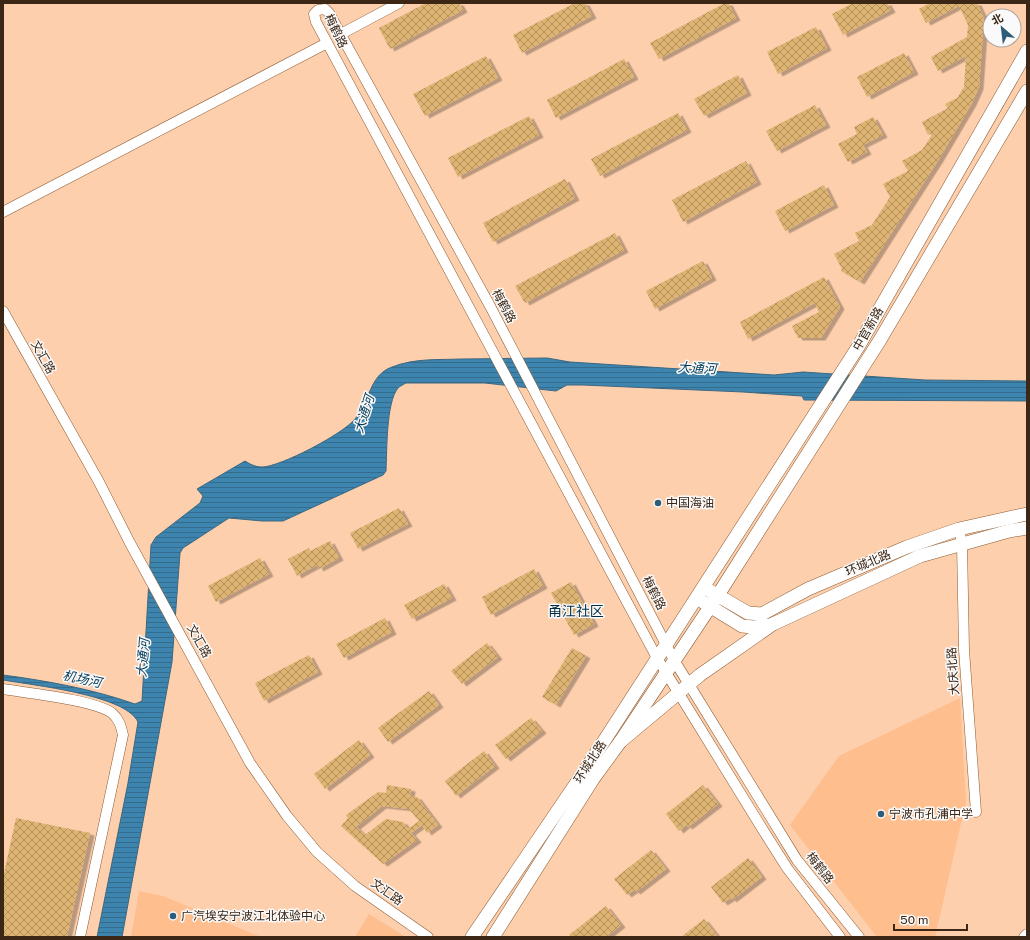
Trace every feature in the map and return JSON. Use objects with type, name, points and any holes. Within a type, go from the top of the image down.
[{"type":"main road","name":"中官新路","points":[[696,598],[858,347],[1027,51]]},
{"type":"main road","name":"中官新路","points":[[718,595],[880,340],[1027,91]]},
{"type":"main road","name":"环城北路","points":[[704,587],[748,613],[762,614],[815,586],[907,547],[959,529],[1027,514]]},
{"type":"main road","name":"环城北路","points":[[620,742],[684,688],[773,624],[920,556],[1027,528]]},
{"type":"main road","name":"环城北路","points":[[493,937],[593,779],[620,742],[718,595]]},
{"type":"main road","name":"环城北路","points":[[472,937],[586,769],[696,598],[742,626],[754,627],[773,624]]},
{"type":"street","points":[[341,34],[399,3]]},
{"type":"street","name":"梅鹤路","points":[[840,937],[787,868],[684,688],[674,660],[512,348],[329,13],[325,9],[318,10],[314,14],[314,19],[493,349],[657,658],[666,672],[684,688],[797,860],[859,937]]},
{"type":"street","points":[[3,212],[327,43]]},
{"type":"street","name":"文汇路","points":[[3,312],[99,482],[144,568],[250,762],[287,816],[317,852],[355,886],[428,937]]},
{"type":"street","name":"大庆北路","points":[[959,529],[962,544],[964,650],[976,812]]},
{"type":"street","points":[[3,689],[91,704],[112,714],[120,723],[123,735],[80,937]]},
{"type":"street","points":[[1024,937],[1027,934]]},
{"type":"shaded area","name":"宁波市孔浦中学","points":[[960,698],[966,802],[935,937],[877,937],[790,825],[839,756]]},
{"type":"shaded area","name":"广汽埃安宁波江北体验中心","points":[[139,891],[163,896],[261,937],[131,937]]},
{"type":"shaded area","name":"广汽埃安宁波江北体验中心","points":[[369,914],[406,937],[355,937]]},
{"type":"water","name":"大通河","points":[[547,358],[570,362],[774,375],[803,372],[925,380],[1027,381],[1027,401],[804,400],[802,396],[583,385],[567,385],[556,391],[485,383],[406,383],[402,385],[398,388],[391,404],[388,428],[386,471],[383,475],[283,521],[229,518],[183,548],[180,553],[172,662],[122,937],[97,937],[128,783],[138,722],[130,713],[116,705],[98,698],[55,688],[3,680],[3,675],[70,686],[135,704],[142,701],[151,545],[156,537],[200,503],[203,496],[197,489],[245,461],[262,467],[271,466],[311,449],[338,433],[355,419],[360,412],[374,382],[384,371],[392,367],[409,362],[426,360]]},
{"type":"building","points":[[426,3],[459,3],[463,10],[390,49],[379,28]]},
{"type":"building","points":[[575,3],[585,3],[592,16],[522,53],[513,35]]},
{"type":"building","points":[[725,3],[728,3],[736,18],[659,59],[650,43]]},
{"type":"building","points":[[853,3],[887,3],[891,10],[843,35],[832,14]]},
{"type":"building","points":[[930,3],[977,3],[982,14],[982,46],[979,87],[972,103],[939,159],[860,282],[841,271],[842,269],[834,254],[859,241],[855,233],[872,225],[890,197],[883,184],[908,171],[902,161],[922,150],[934,132],[928,135],[922,122],[948,108],[945,104],[957,98],[964,87],[966,56],[938,71],[931,57],[967,37],[968,25],[959,6],[926,23],[919,9]]},
{"type":"building","points":[[816,27],[827,48],[778,74],[767,52]]},
{"type":"building","points":[[904,53],[914,72],[867,97],[857,77]]},
{"type":"building","points":[[486,56],[498,78],[425,116],[413,94]]},
{"type":"building","points":[[624,59],[634,77],[556,118],[547,100]]},
{"type":"building","points":[[738,75],[747,93],[704,116],[694,99]]},
{"type":"building","points":[[815,105],[826,125],[777,151],[766,131]]},
{"type":"building","points":[[678,113],[687,130],[600,176],[591,159]]},
{"type":"building","points":[[529,116],[539,135],[458,177],[448,158]]},
{"type":"building","points":[[873,117],[883,135],[863,145],[867,152],[848,162],[838,144],[857,134],[854,127]]},
{"type":"building","points":[[746,161],[757,182],[683,222],[672,200]]},
{"type":"building","points":[[565,179],[575,198],[493,242],[483,223]]},
{"type":"building","points":[[824,185],[834,205],[785,231],[775,211]]},
{"type":"building","points":[[615,233],[624,250],[525,303],[515,286]]},
{"type":"building","points":[[703,261],[712,278],[655,309],[646,291]]},
{"type":"building","points":[[824,277],[840,307],[821,338],[798,338],[792,326],[819,312],[815,303],[748,339],[740,322]]},
{"type":"building","points":[[399,508],[408,524],[358,549],[350,533]]},
{"type":"building","points":[[330,541],[339,558],[319,569],[317,565],[297,576],[288,559],[309,548],[310,551]]},
{"type":"building","points":[[260,558],[269,574],[216,602],[208,586]]},
{"type":"building","points":[[534,569],[543,586],[491,615],[482,597]]},
{"type":"building","points":[[571,582],[594,624],[574,635],[551,593]]},
{"type":"building","points":[[444,584],[452,598],[412,619],[404,605]]},
{"type":"building","points":[[385,618],[392,632],[344,658],[336,644]]},
{"type":"building","points":[[487,643],[498,657],[462,684],[451,671]]},
{"type":"building","points":[[572,648],[586,656],[556,705],[542,697]]},
{"type":"building","points":[[309,655],[318,672],[264,701],[255,683]]},
{"type":"building","points":[[429,691],[439,705],[388,742],[378,728]]},
{"type":"building","points":[[531,718],[542,731],[506,759],[495,745]]},
{"type":"building","points":[[359,740],[370,755],[325,789],[314,774]]},
{"type":"building","points":[[484,751],[495,766],[456,796],[445,781]]},
{"type":"building","points":[[387,785],[411,789],[410,796],[417,797],[438,825],[427,833],[422,825],[411,833],[417,840],[383,864],[341,826],[348,818],[346,815],[378,792],[386,793]],"holes":[[[382,806],[409,809],[419,821],[408,829],[403,822],[386,819],[365,835],[356,827]]]},
{"type":"building","points":[[703,785],[718,804],[688,827],[686,825],[679,831],[666,814]]},
{"type":"building","points":[[16,818],[90,833],[67,937],[3,937],[3,878]]},
{"type":"building","points":[[651,850],[666,869],[636,892],[634,890],[627,895],[614,879]]},
{"type":"building","points":[[748,858],[762,877],[732,900],[731,898],[723,903],[711,887]]},
{"type":"building","points":[[606,906],[621,925],[606,937],[571,937],[569,935]]},
{"type":"building","points":[[704,919],[718,937],[681,937]]},
{"type":"place","name":"中国海油","points":[[658,503]]},
{"type":"place","name":"宁波市孔浦中学","points":[[881,814]]},
{"type":"place","name":"广汽埃安宁波江北体验中心","points":[[173,916]]},
{"type":"district","name":"甬江社区","points":[[576,611]]},
{"type":"water label","name":"机场河","points":[[82,679]]}]
